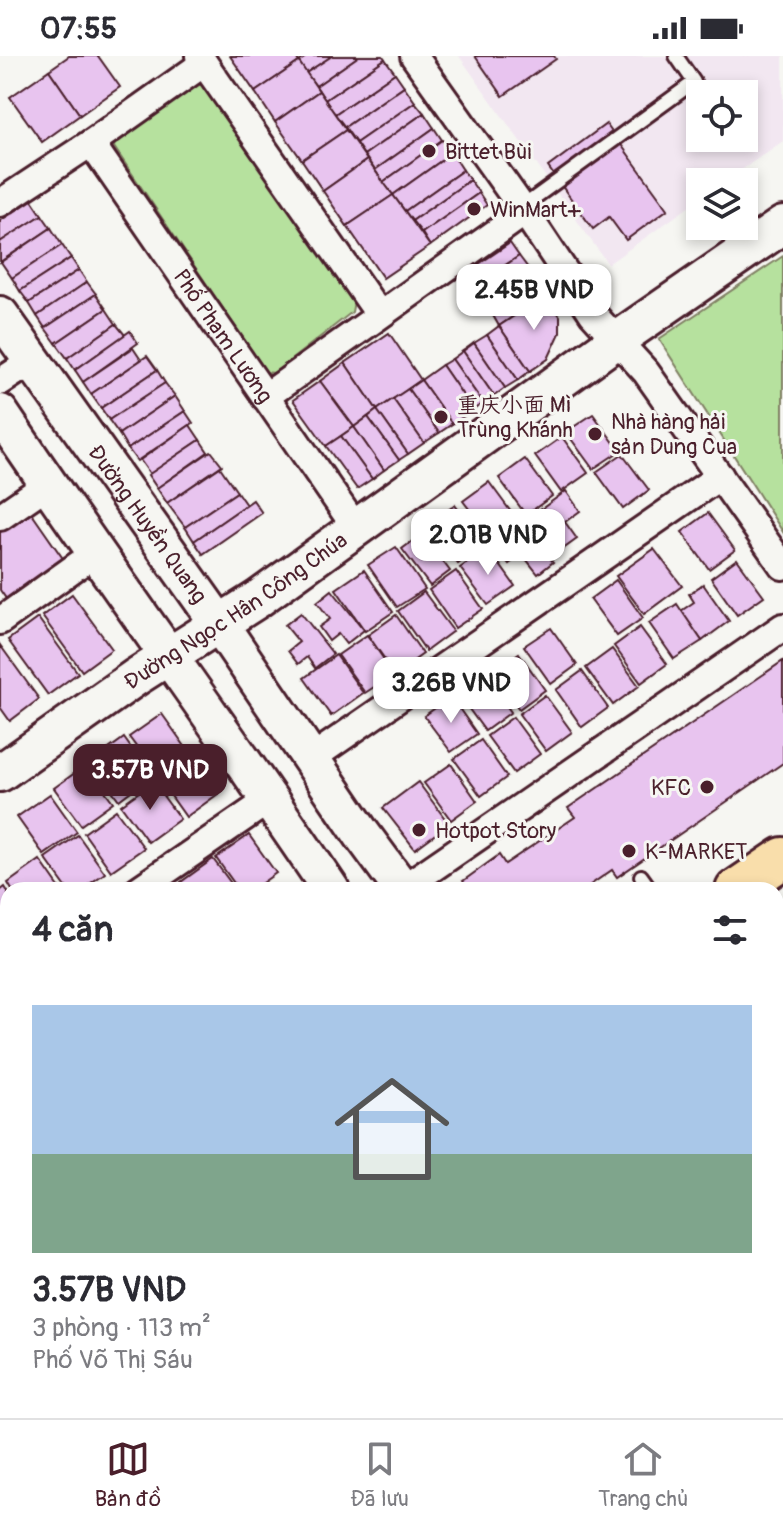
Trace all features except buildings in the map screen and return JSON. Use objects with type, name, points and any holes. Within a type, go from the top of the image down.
[{"type":"main road","points":[[748,882],[783,858]]},
{"type":"street","points":[[414,56],[593,314],[646,372],[783,566]]},
{"type":"street","points":[[0,203],[91,143],[202,60],[379,314]]},
{"type":"street","name":"Phố Phạm Lương","points":[[91,143],[356,528]]},
{"type":"street","points":[[265,397],[523,209]]},
{"type":"street","name":"Đường Ngọc Hân Công Chúa","points":[[0,773],[220,625],[618,339],[783,225]]},
{"type":"street","name":"Đường Huyền Quang","points":[[0,315],[220,625],[309,760],[398,882]]},
{"type":"street","points":[[0,382],[32,361]]},
{"type":"street","points":[[0,413],[322,877],[361,833]]},
{"type":"street","points":[[309,760],[720,476]]},
{"type":"street","points":[[0,517],[48,484]]},
{"type":"street","points":[[0,621],[95,553]]},
{"type":"street","points":[[413,882],[783,627]]},
{"type":"street","points":[[150,882],[269,800]]},
{"type":"lane","points":[[523,209],[694,82],[676,56]]},
{"type":"lane","points":[[641,876],[645,882]]},
{"type":"shaded area","points":[[459,56],[783,56],[783,141],[744,168],[686,168],[686,209],[608,264]]},
{"type":"green space","points":[[194,83],[206,86],[354,301],[352,312],[274,373],[266,372],[114,147],[116,138]]},
{"type":"green space","points":[[783,256],[783,532],[659,339]]},
{"type":"place","name":"Bittet Bùi","points":[[429,151]]},
{"type":"place","name":"WinMart+","points":[[474,209]]},
{"type":"place","name":"重庆小面 Mì Trùng Khánh","points":[[441,417]]},
{"type":"place","name":"Nhà hàng hải sản Dung Cua","points":[[595,434]]},
{"type":"place","name":"KFC","points":[[707,787]]},
{"type":"place","name":"Hotpot Story","points":[[419,830]]},
{"type":"place","name":"K-MARKET","points":[[629,851]]}]
